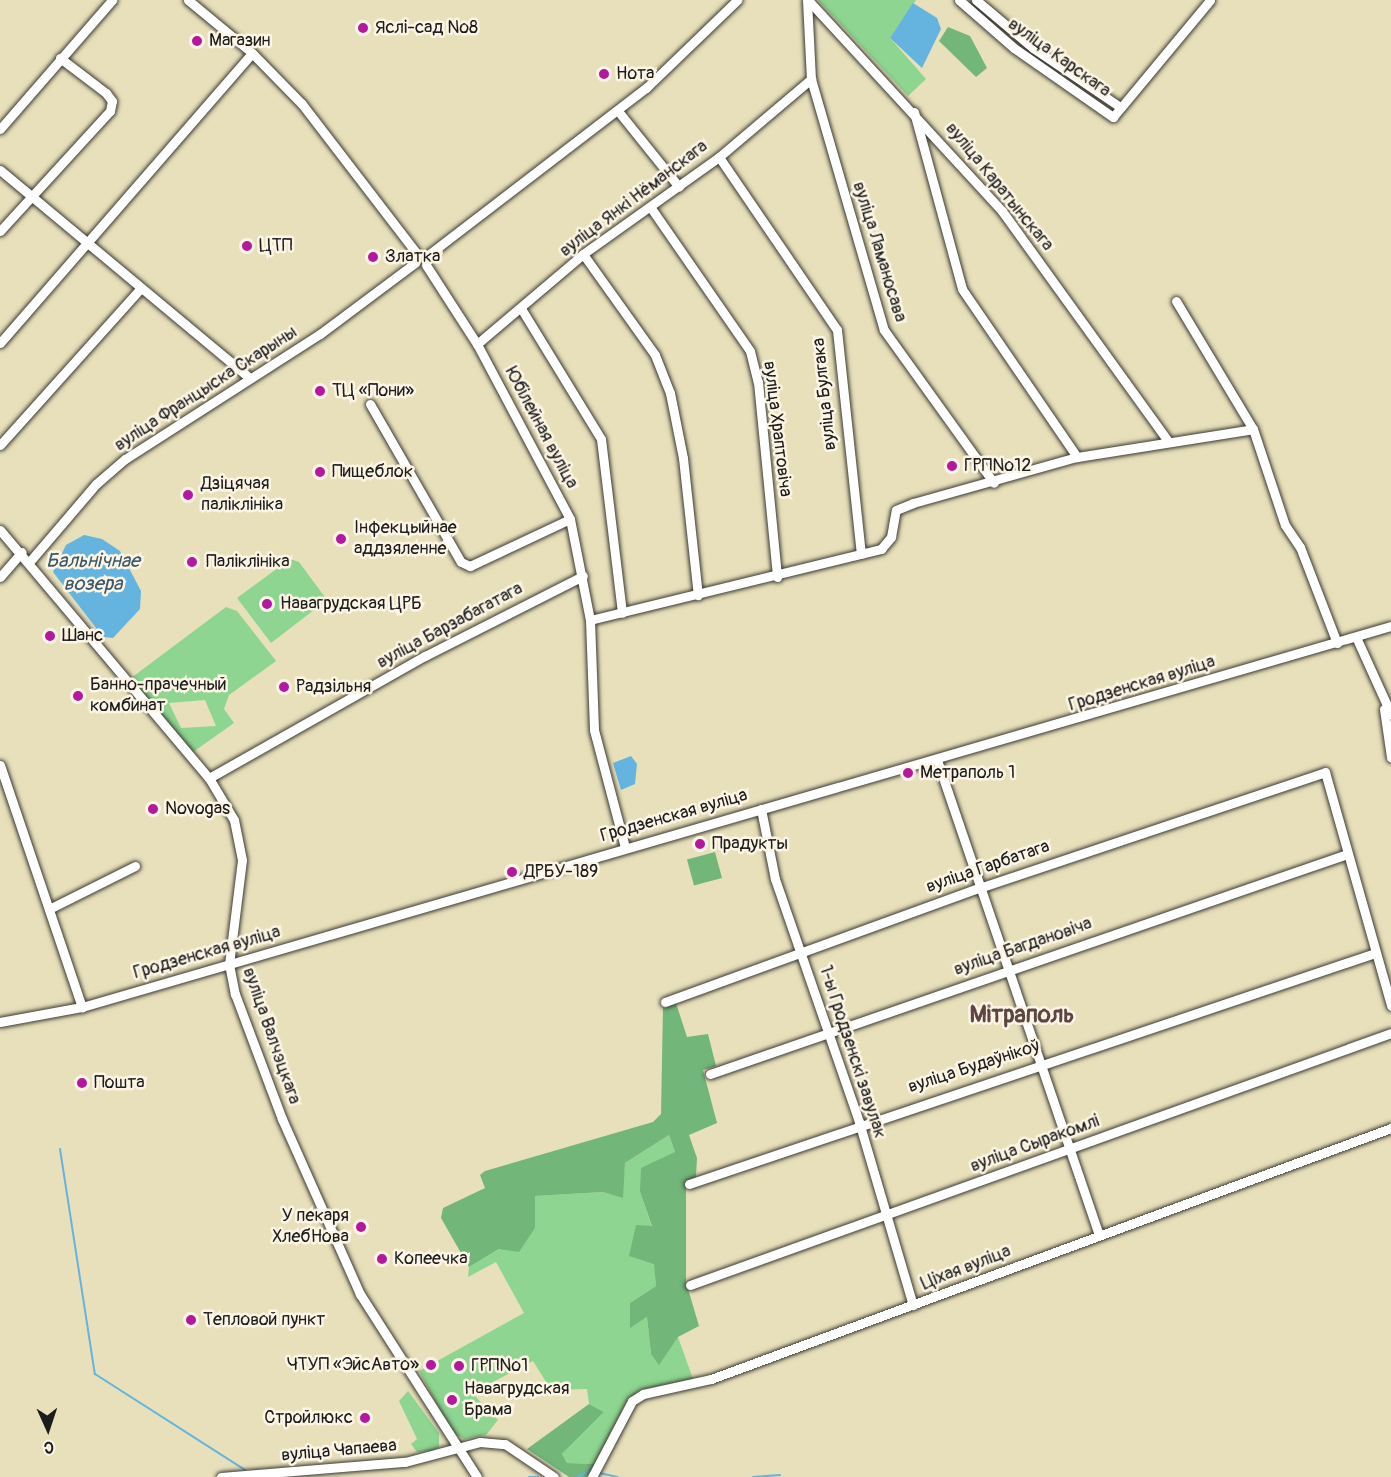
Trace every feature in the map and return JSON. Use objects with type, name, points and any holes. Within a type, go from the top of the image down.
[{"type":"street","points":[[0,129],[112,0]]},
{"type":"street","points":[[188,0],[252,53],[348,158],[416,259],[427,260],[618,111],[685,55],[737,0]]},
{"type":"street","name":"вуліца Ламаносава","points":[[808,0],[811,79],[884,330],[994,483]]},
{"type":"street","name":"вуліца Каратынскага","points":[[808,0],[913,109],[1002,211],[1167,440]]},
{"type":"street","name":"вуліца Карскага","points":[[959,0],[1014,48],[1113,117],[1120,107],[1033,48],[976,0]]},
{"type":"street","points":[[1120,107],[1210,0]]},
{"type":"street","points":[[0,343],[83,242],[252,53]]},
{"type":"street","points":[[0,231],[31,198],[112,101],[60,58]]},
{"type":"street","name":"вуліца Янкі Нёманскага","points":[[477,344],[522,310],[582,254],[651,208],[719,157],[811,79]]},
{"type":"street","points":[[913,109],[962,289],[1077,457]]},
{"type":"street","points":[[618,111],[679,187]]},
{"type":"street","name":"вуліца Булгака","points":[[719,157],[837,330],[861,554]]},
{"type":"street","points":[[0,170],[83,242],[250,378]]},
{"type":"street","name":"вуліца Храптовіча","points":[[651,208],[750,351],[758,382],[777,577]]},
{"type":"street","points":[[582,254],[655,355],[669,393],[683,458],[698,595]]},
{"type":"street","name":"вуліца Францыска Скарыны","points":[[31,560],[96,484],[250,378],[320,334],[416,259]]},
{"type":"street","name":"Юбілейная вуліца","points":[[427,260],[477,344],[570,519],[590,621],[594,730],[625,847]]},
{"type":"street","points":[[0,445],[141,288]]},
{"type":"street","points":[[1176,301],[1252,429],[1285,525],[1300,547],[1337,643]]},
{"type":"street","points":[[522,310],[601,439],[622,613]]},
{"type":"street","points":[[370,404],[462,562],[470,566],[570,519]]},
{"type":"street","points":[[590,621],[777,577],[881,549],[891,537],[896,510],[1077,457],[1167,440],[1252,429]]},
{"type":"street","name":"вуліца Валчэцкага","points":[[0,530],[31,560],[209,778],[234,820],[243,860],[229,964],[282,1119],[340,1255],[477,1477]]},
{"type":"street","points":[[0,577],[22,552]]},
{"type":"street","name":"вуліца Барзабагатага","points":[[209,778],[436,650],[583,576]]},
{"type":"street","name":"Гродзенская вуліца","points":[[0,1022],[82,1007],[625,847],[937,760],[1391,626]]},
{"type":"street","points":[[1356,637],[1387,712],[1391,757]]},
{"type":"street","points":[[937,760],[1099,1235]]},
{"type":"street","points":[[0,765],[51,908],[82,1007]]},
{"type":"street","name":"вуліца Гарбатага","points":[[665,1002],[979,888],[1325,772],[1347,854]]},
{"type":"street","name":"1-ы Гродзенскі завулак","points":[[761,809],[775,879],[859,1122],[884,1217],[913,1305]]},
{"type":"street","points":[[1347,854],[1391,1006]]},
{"type":"street","name":"вуліца Багдановіча","points":[[710,1074],[827,1030],[1347,854]]},
{"type":"street","points":[[51,908],[135,866]]},
{"type":"street","name":"вуліца Будаўнікоў","points":[[689,1184],[859,1122],[1375,953]]},
{"type":"street","name":"вуліца Сыракомлі","points":[[690,1285],[1391,1033]]},
{"type":"street","name":"Ціхая вуліца","points":[[592,1477],[632,1401],[643,1394],[711,1379],[1391,1128]]},
{"type":"street","name":"вуліца Чапаева","points":[[221,1477],[405,1462],[480,1442],[505,1444],[554,1477]]},
{"type":"green space","points":[[818,0],[916,0],[890,38],[926,79],[908,96]]},
{"type":"green space","points":[[948,27],[970,36],[987,68],[976,77],[939,41]]},
{"type":"green space","points":[[290,559],[299,562],[327,600],[271,643],[237,598]]},
{"type":"green space","points":[[226,607],[237,611],[276,661],[229,695],[224,709],[234,723],[193,752],[131,678]],"holes":[[[205,700],[216,726],[181,728],[169,703]]]},
{"type":"green space","points":[[715,852],[722,878],[694,886],[687,860]]},
{"type":"green space","points":[[676,1003],[687,1037],[708,1034],[716,1066],[703,1070],[717,1123],[689,1135],[697,1158],[696,1177],[686,1181],[686,1282],[699,1326],[678,1337],[659,1365],[651,1354],[647,1317],[630,1328],[630,1303],[656,1286],[654,1264],[629,1256],[636,1225],[652,1226],[640,1192],[641,1168],[675,1152],[669,1135],[625,1163],[623,1198],[603,1192],[535,1196],[535,1228],[519,1252],[499,1249],[469,1267],[441,1218],[443,1208],[485,1188],[480,1175],[485,1171],[653,1122],[661,1114],[663,1005]]},
{"type":"green space","points":[[669,1135],[675,1152],[640,1192],[652,1227],[656,1286],[630,1303],[631,1327],[647,1317],[651,1354],[678,1337],[693,1379],[640,1390],[628,1399],[595,1464],[567,1463],[562,1454],[604,1412],[589,1404],[587,1389],[551,1390],[533,1361],[472,1393],[498,1420],[486,1435],[464,1439],[452,1432],[419,1371],[524,1313],[496,1262],[468,1277],[469,1267],[535,1228],[535,1196],[603,1192],[622,1197],[625,1163]]},
{"type":"green space","points":[[408,1391],[439,1433],[439,1447],[432,1451],[417,1452],[411,1444],[417,1439],[399,1401]]},
{"type":"green space","points":[[589,1404],[604,1412],[562,1454],[567,1463],[595,1464],[586,1477],[569,1477],[527,1449]]},
{"type":"water","points":[[913,3],[937,18],[941,29],[922,68],[890,38]]},
{"type":"water","name":"Бальнічнае возера","points":[[84,535],[102,539],[120,551],[141,591],[140,609],[113,638],[103,637],[53,572],[66,545]]},
{"type":"water","points":[[631,756],[637,764],[635,784],[621,790],[613,763]]},
{"type":"waterway","points":[[60,1149],[95,1374],[245,1470]]},
{"type":"waterway","points":[[577,1477],[593,1469]]},
{"type":"waterway","points":[[599,1473],[618,1477]]},
{"type":"waterway","points":[[753,1477],[780,1475]]},
{"type":"waterway","points":[[529,1477],[538,1477]]},
{"type":"place","name":"Яслі-сад №8","points":[[363,28]]},
{"type":"place","name":"Магазин","points":[[197,41]]},
{"type":"place","name":"Нота","points":[[604,74]]},
{"type":"place","name":"ЦТП","points":[[247,246]]},
{"type":"place","name":"Златка","points":[[373,257]]},
{"type":"place","name":"ТЦ «Пони»","points":[[320,391]]},
{"type":"place","name":"ГРП№12","points":[[952,466]]},
{"type":"place","name":"Пищеблок","points":[[320,472]]},
{"type":"place","name":"Дзіцячая паліклініка","points":[[188,495]]},
{"type":"place","name":"Інфекцыйнае аддзяленне","points":[[341,539]]},
{"type":"place","name":"Паліклініка","points":[[192,562]]},
{"type":"place","name":"Навагрудская ЦРБ","points":[[267,604]]},
{"type":"place","name":"Шанс","points":[[50,636]]},
{"type":"place","name":"Радзільня","points":[[284,687]]},
{"type":"place","name":"Банно-прачечный комбинат","points":[[78,696]]},
{"type":"place","name":"Метраполь 1","points":[[908,773]]},
{"type":"place","name":"Novogas","points":[[153,809]]},
{"type":"place","name":"Прадукты","points":[[700,844]]},
{"type":"place","name":"ДРБУ-189","points":[[512,872]]},
{"type":"place","name":"Пошта","points":[[82,1083]]},
{"type":"place","name":"У пекаря ХлебНова","points":[[361,1227]]},
{"type":"place","name":"Копеечка","points":[[382,1259]]},
{"type":"place","name":"Тепловой пункт","points":[[191,1320]]},
{"type":"place","name":"ЧТУП «ЭйсАвто»","points":[[431,1365]]},
{"type":"place","name":"ГРП№1","points":[[459,1366]]},
{"type":"place","name":"Навагрудская Брама","points":[[452,1400]]},
{"type":"place","name":"Стройлюкс","points":[[365,1418]]},
{"type":"district","name":"Мітраполь","points":[[1022,1015]]}]
